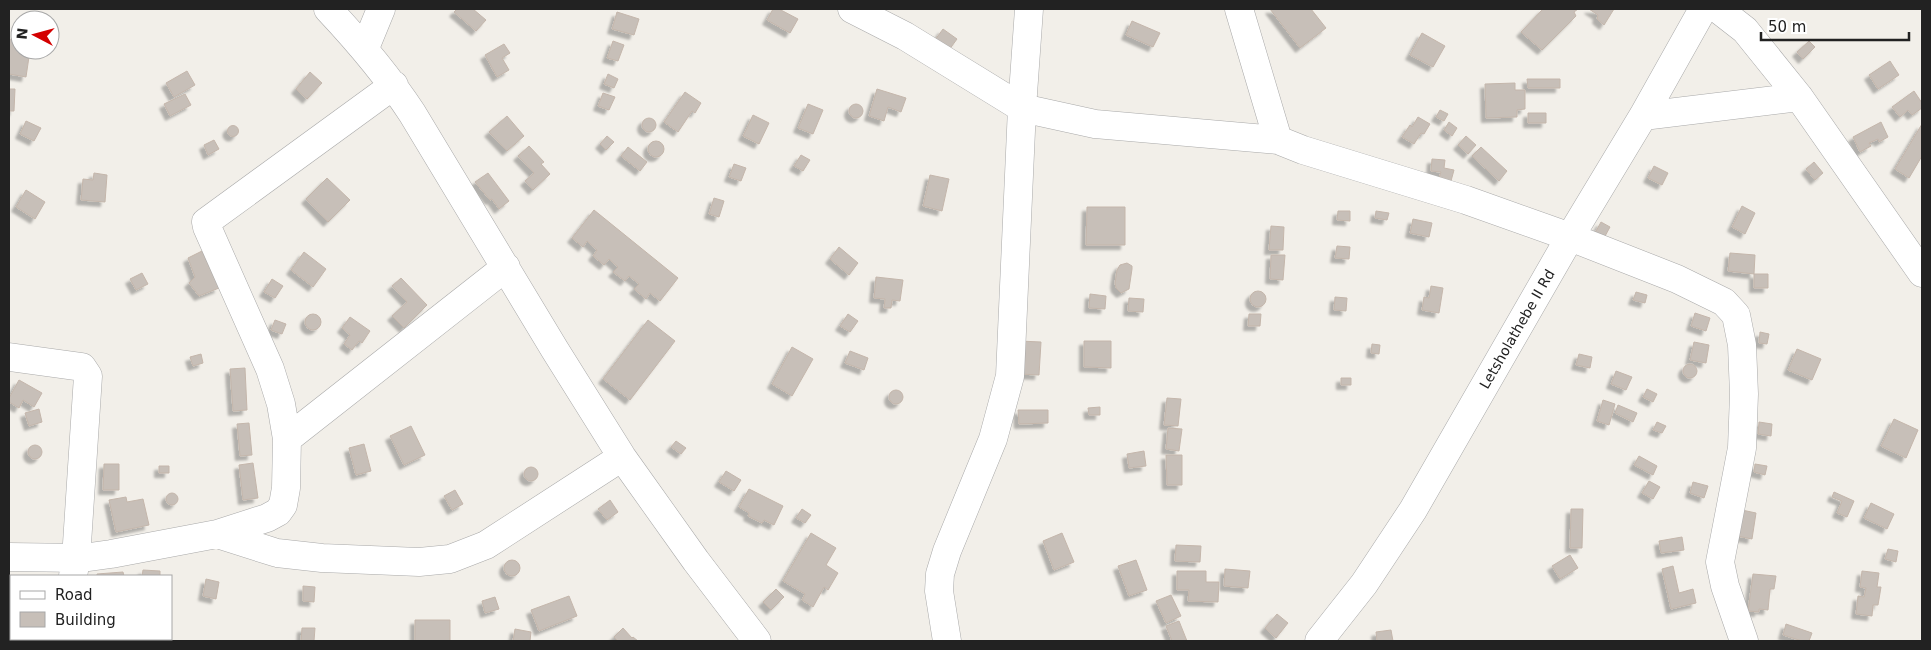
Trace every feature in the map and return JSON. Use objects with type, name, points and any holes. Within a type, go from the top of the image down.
[{"type":"street","points":[[328,9],[365,48],[394,86],[622,457],[696,562],[757,641]]},
{"type":"street","points":[[365,48],[381,9]]},
{"type":"street","points":[[852,9],[905,36],[1022,108],[1095,124],[1278,140],[1321,156],[1466,200],[1570,237],[1677,279],[1724,302],[1736,315],[1742,345],[1744,394],[1742,448],[1720,562],[1724,586],[1744,641]]},
{"type":"street","points":[[947,641],[939,591],[940,574],[947,551],[993,439],[1010,376],[1022,108],[1029,9]]},
{"type":"street","points":[[1239,9],[1278,140]]},
{"type":"street","name":"Letsholathebe II Rd","points":[[1319,641],[1364,584],[1413,510],[1703,9]]},
{"type":"street","points":[[1718,9],[1745,30],[1798,97],[1922,273]]},
{"type":"street","points":[[9,557],[74,567],[112,554],[217,534],[267,518],[278,512],[283,505],[286,488],[287,439],[281,404],[270,369],[206,222],[394,86]]},
{"type":"street","points":[[1642,116],[1798,97]]},
{"type":"street","points":[[287,439],[506,268]]},
{"type":"street","points":[[9,357],[82,367],[88,376],[74,567]]},
{"type":"street","points":[[217,534],[277,553],[322,558],[418,562],[450,559],[486,545],[622,457]]},
{"type":"building","points":[[457,9],[473,9],[486,20],[476,31],[454,12]]},
{"type":"building","points":[[773,9],[779,9],[798,19],[790,33],[767,20]]},
{"type":"building","points":[[1270,9],[1311,9],[1326,28],[1300,48]]},
{"type":"building","points":[[1543,9],[1578,9],[1574,12],[1576,16],[1542,50],[1521,32]]},
{"type":"building","points":[[1589,9],[1614,9],[1604,25],[1597,19],[1598,15]]},
{"type":"building","points":[[617,12],[639,19],[634,35],[612,29]]},
{"type":"building","points":[[1132,21],[1160,33],[1153,47],[1126,35]]},
{"type":"building","points":[[943,29],[957,39],[949,50],[935,40]]},
{"type":"building","points":[[1422,33],[1445,46],[1433,67],[1410,55]]},
{"type":"building","points":[[9,39],[10,60],[29,60],[26,77],[9,74]]},
{"type":"building","points":[[613,41],[624,45],[618,61],[607,58]]},
{"type":"building","points":[[1809,41],[1815,47],[1803,59],[1797,52]]},
{"type":"building","points":[[504,44],[510,53],[502,58],[509,70],[497,77],[485,55]]},
{"type":"building","points":[[1890,61],[1899,75],[1878,89],[1869,75]]},
{"type":"building","points":[[187,71],[195,85],[174,97],[166,83]]},
{"type":"building","points":[[310,72],[322,83],[307,99],[296,89]]},
{"type":"building","points":[[608,74],[618,79],[614,88],[604,84]]},
{"type":"building","points":[[1527,79],[1560,79],[1560,88],[1528,88]]},
{"type":"building","points":[[1515,83],[1515,90],[1525,90],[1525,109],[1517,110],[1517,117],[1486,118],[1485,84]]},
{"type":"building","points":[[9,89],[15,89],[14,111],[9,111]]},
{"type":"building","points":[[877,89],[906,98],[901,112],[888,107],[884,121],[869,116]]},
{"type":"building","points":[[1914,91],[1922,103],[1922,108],[1912,115],[1908,110],[1900,117],[1892,107]]},
{"type":"building","points":[[685,92],[701,103],[695,113],[692,111],[678,132],[664,122]]},
{"type":"building","points":[[603,93],[615,97],[609,110],[598,106]]},
{"type":"building","points":[[185,94],[191,105],[170,116],[164,104]]},
{"type":"building","points":[[808,104],[823,110],[813,134],[798,128]]},
{"type":"building","points":[[853,104],[859,104],[863,111],[859,118],[853,118],[849,114],[849,108]]},
{"type":"building","points":[[1440,110],[1448,114],[1444,121],[1436,117]]},
{"type":"building","points":[[1528,113],[1546,113],[1546,123],[1528,123]]},
{"type":"building","points":[[753,115],[769,123],[759,144],[743,136]]},
{"type":"building","points":[[507,116],[524,136],[507,151],[489,132]]},
{"type":"building","points":[[1418,117],[1430,124],[1424,134],[1421,133],[1414,144],[1402,137],[1410,125],[1412,127]]},
{"type":"building","points":[[649,118],[654,120],[656,125],[654,130],[649,132],[644,130],[642,125],[644,120]]},
{"type":"building","points":[[26,121],[41,128],[34,141],[20,134]]},
{"type":"building","points":[[1449,122],[1457,128],[1452,136],[1444,130]]},
{"type":"building","points":[[1881,122],[1888,137],[1879,142],[1878,139],[1869,143],[1871,146],[1860,152],[1853,137]]},
{"type":"building","points":[[1922,124],[1922,156],[1909,178],[1895,169]]},
{"type":"building","points":[[231,126],[235,126],[238,131],[237,135],[231,136],[228,133],[228,129]]},
{"type":"building","points":[[607,136],[614,142],[606,150],[600,144]]},
{"type":"building","points":[[1466,136],[1476,145],[1468,154],[1458,145]]},
{"type":"building","points":[[214,140],[219,149],[208,155],[204,145]]},
{"type":"building","points":[[653,141],[659,141],[664,146],[662,155],[653,157],[648,152],[648,146]]},
{"type":"building","points":[[529,146],[544,162],[541,164],[550,174],[533,190],[525,181],[534,173],[518,156]]},
{"type":"building","points":[[628,147],[647,162],[640,171],[621,156]]},
{"type":"building","points":[[1481,147],[1507,171],[1499,181],[1472,156]]},
{"type":"building","points":[[801,155],[810,160],[803,171],[794,166]]},
{"type":"building","points":[[1432,159],[1445,160],[1444,168],[1454,170],[1451,181],[1439,178],[1441,172],[1431,171]]},
{"type":"building","points":[[1814,162],[1823,173],[1815,180],[1806,169]]},
{"type":"building","points":[[734,164],[746,168],[741,181],[729,177]]},
{"type":"building","points":[[1654,166],[1668,173],[1662,185],[1648,178]]},
{"type":"building","points":[[94,173],[107,175],[105,202],[81,200],[83,179],[93,180]]},
{"type":"building","points":[[488,173],[509,201],[499,209],[475,182]]},
{"type":"building","points":[[930,175],[949,179],[942,211],[923,206]]},
{"type":"building","points":[[327,178],[350,200],[328,222],[306,199]]},
{"type":"building","points":[[26,190],[45,202],[35,219],[16,207]]},
{"type":"building","points":[[714,198],[724,201],[719,217],[709,214]]},
{"type":"building","points":[[1742,206],[1755,213],[1745,234],[1732,227]]},
{"type":"building","points":[[1087,207],[1125,207],[1125,245],[1086,245]]},
{"type":"building","points":[[594,210],[678,278],[660,301],[650,293],[646,299],[634,289],[639,284],[629,276],[625,281],[613,272],[618,267],[609,259],[604,265],[593,256],[597,250],[587,241],[583,247],[572,238]]},
{"type":"building","points":[[1338,211],[1350,211],[1350,221],[1337,220]]},
{"type":"building","points":[[1376,211],[1389,213],[1387,220],[1375,218]]},
{"type":"building","points":[[1413,219],[1432,223],[1429,237],[1410,233]]},
{"type":"building","points":[[1601,222],[1610,227],[1604,238],[1595,233]]},
{"type":"building","points":[[1271,226],[1284,227],[1283,250],[1269,250]]},
{"type":"building","points":[[1337,246],[1350,247],[1349,259],[1335,258]]},
{"type":"building","points":[[839,247],[858,263],[849,275],[830,259]]},
{"type":"building","points":[[202,251],[219,288],[199,296],[189,283],[195,277],[188,258]]},
{"type":"building","points":[[304,252],[326,269],[313,287],[291,270]]},
{"type":"building","points":[[1730,253],[1755,255],[1754,274],[1728,271]]},
{"type":"building","points":[[1271,255],[1285,255],[1283,280],[1270,279]]},
{"type":"building","points":[[1127,263],[1132,266],[1129,289],[1121,293],[1116,288],[1115,283],[1117,270],[1120,265]]},
{"type":"building","points":[[142,273],[148,284],[136,290],[130,279]]},
{"type":"building","points":[[1754,274],[1768,274],[1768,288],[1754,288]]},
{"type":"building","points":[[876,277],[903,280],[900,301],[892,300],[891,308],[884,308],[885,299],[874,298]]},
{"type":"building","points":[[401,278],[427,305],[404,328],[392,316],[407,302],[392,286]]},
{"type":"building","points":[[272,279],[283,286],[275,298],[264,292]]},
{"type":"building","points":[[1431,286],[1443,288],[1439,313],[1422,310],[1424,297],[1429,298]]},
{"type":"building","points":[[1255,291],[1261,291],[1266,296],[1264,305],[1255,307],[1250,302],[1250,296]]},
{"type":"building","points":[[1636,292],[1647,295],[1645,303],[1633,300]]},
{"type":"building","points":[[1090,294],[1106,296],[1105,309],[1089,308]]},
{"type":"building","points":[[1335,297],[1347,298],[1346,311],[1334,310]]},
{"type":"building","points":[[1129,298],[1144,299],[1143,312],[1128,311]]},
{"type":"building","points":[[1695,313],[1710,318],[1706,331],[1691,326]]},
{"type":"building","points":[[313,314],[319,316],[321,322],[319,328],[313,330],[307,328],[305,322],[307,316]]},
{"type":"building","points":[[848,314],[858,321],[850,332],[840,326]]},
{"type":"building","points":[[1249,314],[1261,314],[1260,326],[1248,326]]},
{"type":"building","points":[[350,317],[370,331],[362,343],[359,341],[352,350],[344,344],[350,335],[342,328]]},
{"type":"building","points":[[275,320],[286,324],[282,334],[271,330]]},
{"type":"building","points":[[648,320],[675,341],[630,400],[603,379]]},
{"type":"building","points":[[1760,332],[1769,334],[1767,344],[1759,343]]},
{"type":"building","points":[[1020,341],[1041,342],[1039,375],[1019,374]]},
{"type":"building","points":[[1084,341],[1111,341],[1111,368],[1084,367]]},
{"type":"building","points":[[1694,342],[1709,345],[1706,363],[1690,360]]},
{"type":"building","points":[[1372,344],[1380,345],[1379,354],[1371,353]]},
{"type":"building","points":[[792,347],[813,359],[792,396],[772,384]]},
{"type":"building","points":[[1797,349],[1821,359],[1812,380],[1788,370]]},
{"type":"building","points":[[850,351],[868,358],[864,370],[845,363]]},
{"type":"building","points":[[201,354],[203,363],[193,366],[190,357]]},
{"type":"building","points":[[1579,354],[1592,357],[1590,368],[1576,365]]},
{"type":"building","points":[[1687,364],[1693,364],[1697,371],[1693,378],[1687,378],[1683,374],[1683,368]]},
{"type":"building","points":[[245,368],[247,410],[233,411],[230,369]]},
{"type":"building","points":[[1616,371],[1632,377],[1626,390],[1611,384]]},
{"type":"building","points":[[1341,378],[1351,378],[1351,385],[1341,385]]},
{"type":"building","points":[[19,380],[42,393],[34,407],[23,400],[19,408],[9,402],[9,398]]},
{"type":"building","points":[[1647,389],[1657,394],[1653,402],[1643,397]]},
{"type":"building","points":[[896,390],[901,392],[903,397],[901,402],[896,404],[891,402],[889,397],[891,392]]},
{"type":"building","points":[[1167,398],[1181,399],[1178,426],[1164,425]]},
{"type":"building","points":[[1603,400],[1615,404],[1609,425],[1597,421]]},
{"type":"building","points":[[1618,405],[1637,413],[1633,422],[1615,413]]},
{"type":"building","points":[[1100,407],[1100,415],[1089,415],[1088,408]]},
{"type":"building","points":[[39,409],[42,422],[29,426],[25,413]]},
{"type":"building","points":[[1018,410],[1048,410],[1048,423],[1019,424]]},
{"type":"building","points":[[1894,419],[1918,430],[1906,458],[1881,446]]},
{"type":"building","points":[[1657,422],[1666,426],[1662,433],[1653,430]]},
{"type":"building","points":[[1759,422],[1772,424],[1771,436],[1758,434]]},
{"type":"building","points":[[249,423],[252,455],[240,456],[237,424]]},
{"type":"building","points":[[411,426],[425,455],[404,465],[390,436]]},
{"type":"building","points":[[1168,428],[1182,429],[1179,451],[1166,449]]},
{"type":"building","points":[[676,441],[686,448],[681,454],[671,447]]},
{"type":"building","points":[[364,444],[371,471],[356,475],[349,448]]},
{"type":"building","points":[[35,445],[40,447],[42,452],[40,457],[35,459],[30,457],[28,452],[30,447]]},
{"type":"building","points":[[1144,451],[1146,466],[1129,468],[1127,454]]},
{"type":"building","points":[[1166,455],[1182,455],[1182,485],[1167,485]]},
{"type":"building","points":[[1639,456],[1657,466],[1653,475],[1634,465]]},
{"type":"building","points":[[253,463],[258,498],[243,500],[239,465]]},
{"type":"building","points":[[104,464],[119,464],[119,490],[103,490]]},
{"type":"building","points":[[1755,464],[1767,466],[1765,475],[1754,472]]},
{"type":"building","points":[[159,466],[169,466],[169,473],[159,473]]},
{"type":"building","points":[[528,467],[534,467],[538,474],[534,481],[528,481],[524,477],[524,471]]},
{"type":"building","points":[[726,471],[741,480],[734,491],[719,482]]},
{"type":"building","points":[[1649,481],[1660,487],[1653,499],[1642,493]]},
{"type":"building","points":[[1693,482],[1708,486],[1704,498],[1690,493]]},
{"type":"building","points":[[749,489],[783,506],[774,525],[764,520],[762,523],[748,516],[749,513],[739,507]]},
{"type":"building","points":[[455,490],[463,504],[452,510],[444,496]]},
{"type":"building","points":[[1834,492],[1854,501],[1847,517],[1837,513],[1842,501],[1832,497]]},
{"type":"building","points":[[172,493],[178,499],[172,505],[166,499]]},
{"type":"building","points":[[126,497],[127,502],[143,499],[149,525],[116,532],[109,500]]},
{"type":"building","points":[[610,500],[618,512],[607,520],[598,509]]},
{"type":"building","points":[[1871,503],[1894,514],[1887,529],[1864,518]]},
{"type":"building","points":[[802,509],[811,515],[805,523],[796,518]]},
{"type":"building","points":[[1571,509],[1583,509],[1582,548],[1570,548]]},
{"type":"building","points":[[1742,510],[1756,513],[1752,539],[1737,536]]},
{"type":"building","points":[[811,533],[836,548],[826,565],[838,573],[828,590],[824,587],[813,607],[802,600],[805,594],[783,581]]},
{"type":"building","points":[[1062,533],[1074,562],[1054,570],[1043,541]]},
{"type":"building","points":[[1682,537],[1684,550],[1661,553],[1659,541]]},
{"type":"building","points":[[1176,545],[1201,546],[1200,562],[1175,561]]},
{"type":"building","points":[[1888,549],[1898,551],[1896,562],[1885,559]]},
{"type":"building","points":[[1570,555],[1578,568],[1560,579],[1552,566]]},
{"type":"building","points":[[509,560],[515,560],[520,565],[518,574],[509,576],[504,571],[504,565]]},
{"type":"building","points":[[1136,560],[1147,590],[1129,596],[1118,566]]},
{"type":"building","points":[[1673,566],[1679,593],[1693,589],[1696,603],[1671,609],[1662,569]]},
{"type":"building","points":[[1225,569],[1250,571],[1248,588],[1224,586]]},
{"type":"building","points":[[143,570],[160,571],[160,575],[142,575]]},
{"type":"building","points":[[1177,571],[1206,571],[1206,582],[1219,582],[1218,602],[1188,601],[1189,590],[1177,590]]},
{"type":"building","points":[[1862,571],[1879,573],[1877,587],[1881,587],[1878,605],[1873,605],[1872,616],[1856,614],[1858,596],[1864,597],[1866,588],[1860,587]]},
{"type":"building","points":[[123,572],[124,575],[97,575]]},
{"type":"building","points":[[1753,574],[1776,576],[1774,589],[1770,589],[1768,610],[1759,609],[1759,612],[1748,611]]},
{"type":"building","points":[[206,579],[219,582],[216,599],[203,596]]},
{"type":"building","points":[[303,586],[315,587],[314,602],[303,601]]},
{"type":"building","points":[[776,589],[784,597],[771,610],[763,602]]},
{"type":"building","points":[[1171,595],[1181,616],[1166,623],[1156,601]]},
{"type":"building","points":[[569,596],[577,616],[539,631],[531,610]]},
{"type":"building","points":[[495,597],[499,609],[485,613],[482,601]]},
{"type":"building","points":[[1277,614],[1288,623],[1276,638],[1265,628]]},
{"type":"building","points":[[415,620],[450,620],[450,641],[415,641]]},
{"type":"building","points":[[1179,621],[1187,641],[1172,641],[1166,626]]},
{"type":"building","points":[[1786,624],[1812,633],[1809,641],[1802,641],[1783,635]]},
{"type":"building","points":[[302,628],[315,628],[314,641],[301,641]]},
{"type":"building","points":[[623,628],[632,638],[638,641],[618,641],[614,637]]},
{"type":"building","points":[[515,629],[531,632],[530,641],[513,641]]},
{"type":"building","points":[[1391,630],[1393,641],[1377,641],[1376,632]]}]
